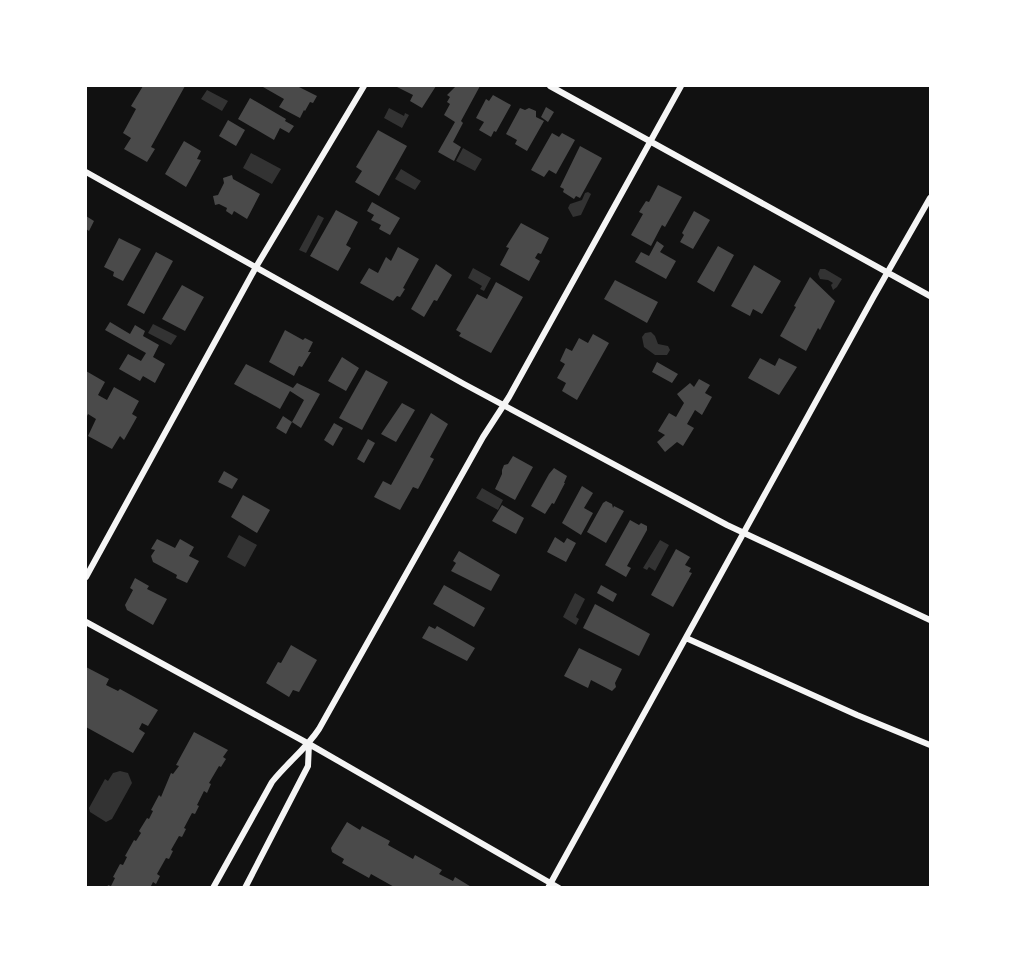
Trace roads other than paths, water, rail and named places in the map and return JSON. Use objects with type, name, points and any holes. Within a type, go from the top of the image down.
[{"type":"street","points":[[86,577],[256,267],[364,86]]},
{"type":"street","points":[[550,86],[930,296]]},
{"type":"street","points":[[213,888],[272,782],[309,744],[503,405],[681,86]]},
{"type":"street","points":[[86,172],[503,405],[743,533],[930,620]]},
{"type":"street","points":[[550,885],[887,272],[930,198]]},
{"type":"street","points":[[86,622],[309,744],[550,885],[559,888]]},
{"type":"street","points":[[686,638],[857,715],[930,745]]},
{"type":"street","points":[[244,888],[308,766],[309,744]]}]
